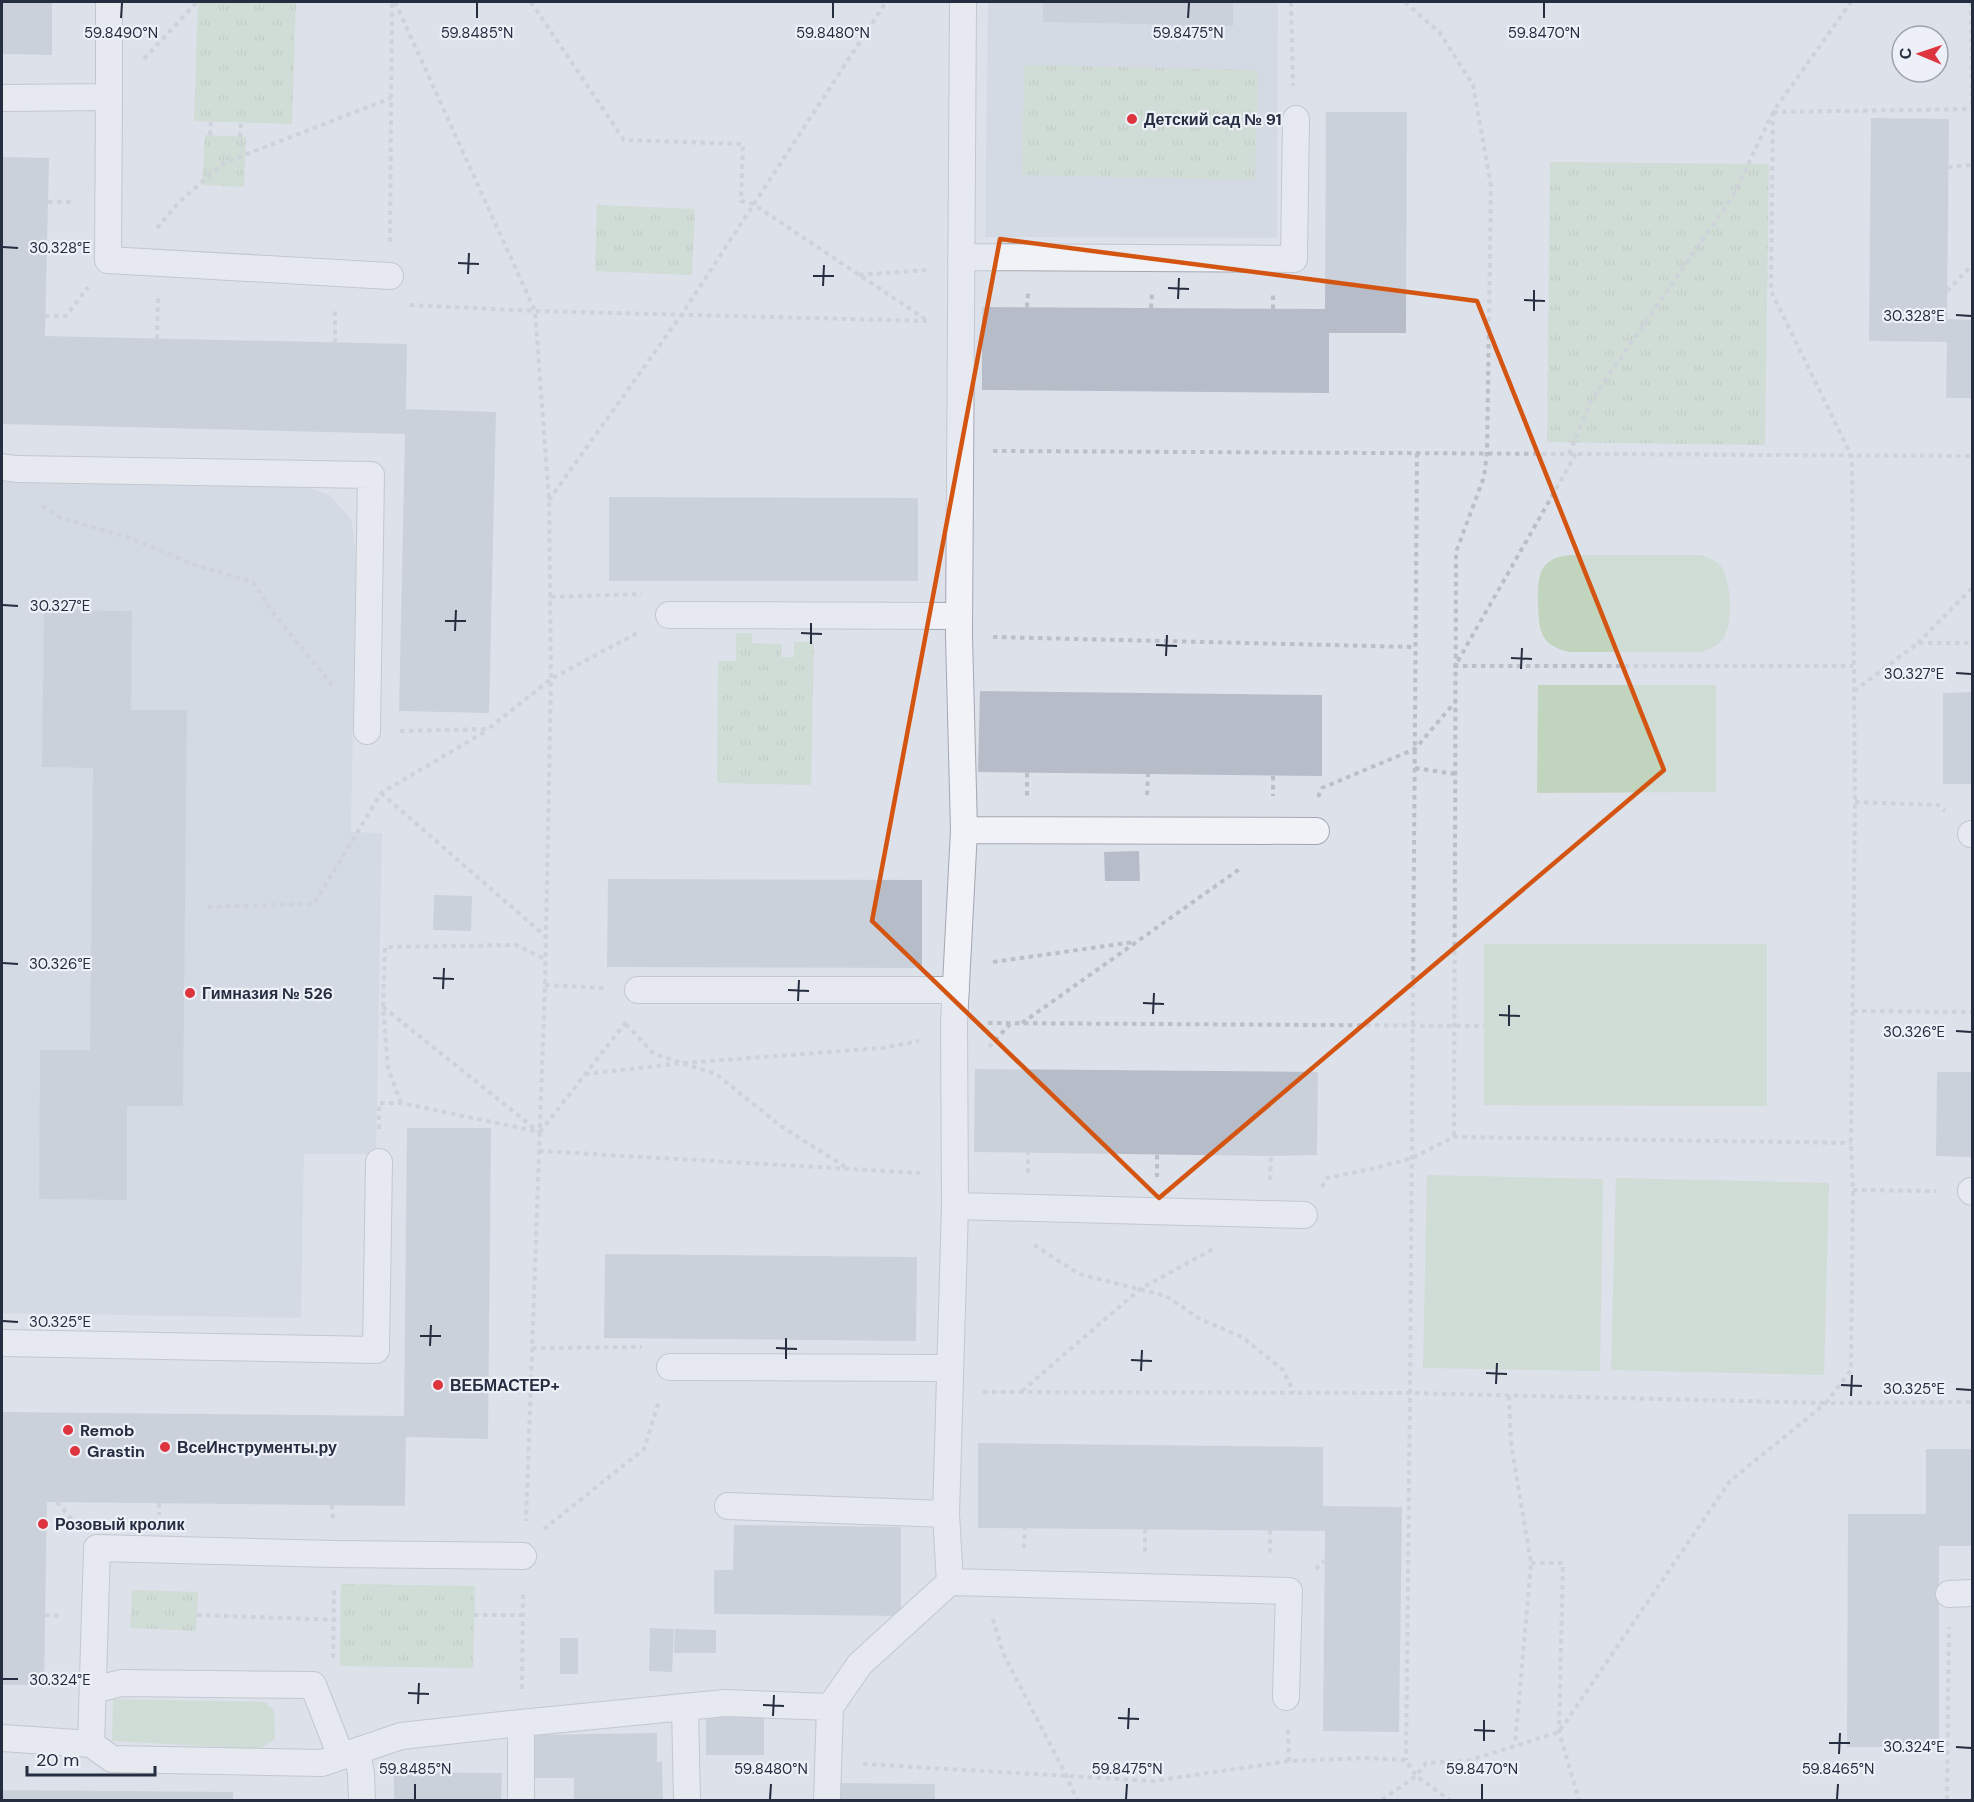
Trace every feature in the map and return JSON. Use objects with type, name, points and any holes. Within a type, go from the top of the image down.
[{"type":"lane","points":[[109,2],[109,97],[117,261],[390,276]]},
{"type":"lane","points":[[950,1582],[946,1514],[955,1206],[954,1029],[964,830],[959,626],[963,2]]},
{"type":"lane","points":[[2,98],[109,97]]},
{"type":"lane","points":[[961,257],[1294,259],[1296,119]]},
{"type":"lane","points":[[2,467],[28,470],[370,475],[367,719]]},
{"type":"lane","points":[[669,615],[959,626]]},
{"type":"lane","points":[[964,830],[1309,831]]},
{"type":"lane","points":[[645,990],[956,979]]},
{"type":"lane","points":[[2,1343],[376,1350],[379,1162]]},
{"type":"lane","points":[[955,1206],[1304,1215]]},
{"type":"lane","points":[[670,1367],[950,1368]]},
{"type":"lane","points":[[728,1506],[946,1514]]},
{"type":"lane","points":[[92,1744],[97,1548],[334,1554],[524,1548]]},
{"type":"lane","points":[[826,1800],[830,1707],[860,1664],[950,1582],[1289,1591],[1286,1696]]},
{"type":"lane","points":[[94,1690],[121,1683],[313,1685],[362,1774],[362,1800]]},
{"type":"lane","points":[[2,1738],[92,1744],[112,1759],[322,1763],[401,1736],[725,1703],[830,1707]]},
{"type":"lane","points":[[685,1707],[687,1800]]},
{"type":"lane","points":[[521,1723],[521,1800]]},
{"type":"path","points":[[109,97],[197,2]]},
{"type":"path","points":[[394,2],[390,276],[408,305],[535,311],[928,321],[753,204],[741,201],[744,144],[624,140],[531,2]]},
{"type":"path","points":[[394,2],[535,311],[549,500],[551,679],[545,985],[524,1548],[521,1723]]},
{"type":"path","points":[[549,500],[682,314],[886,2]]},
{"type":"path","points":[[1291,2],[1293,112],[1296,119]]},
{"type":"path","points":[[1404,2],[1440,33],[1473,85],[1491,186],[1487,453],[1484,477],[1456,552],[1454,1137]]},
{"type":"path","points":[[1569,454],[1591,401],[1733,196],[1773,112],[1851,2]]},
{"type":"path","points":[[1773,112],[1972,110],[1971,2]]},
{"type":"path","points":[[45,316],[66,316],[117,261],[224,163],[391,98]]},
{"type":"path","points":[[1382,1800],[1416,1776],[1426,1763],[1467,1761],[1559,1732],[1730,1481],[1826,1402],[1851,1370],[1855,802],[1851,457],[1771,291],[1773,112]]},
{"type":"path","points":[[210,135],[212,122]]},
{"type":"path","points":[[240,137],[241,122]]},
{"type":"path","points":[[1948,167],[1972,165]]},
{"type":"path","points":[[858,275],[941,270],[961,257]]},
{"type":"path","points":[[1947,291],[1972,265]]},
{"type":"path","points":[[960,451],[1972,456]]},
{"type":"path","points":[[1417,453],[1406,1760],[1416,1776],[1450,1800]]},
{"type":"path","points":[[1455,666],[1576,454]]},
{"type":"path","points":[[34,501],[61,518],[130,538],[195,565],[253,582],[271,609],[336,690],[367,719],[488,729]]},
{"type":"path","points":[[1853,691],[1918,643],[1972,588]]},
{"type":"path","points":[[208,907],[314,904],[381,793],[488,729],[551,679],[669,615],[647,594],[550,597]]},
{"type":"path","points":[[959,626],[1415,647]]},
{"type":"path","points":[[1918,643],[1972,643]]},
{"type":"path","points":[[1455,666],[1853,666]]},
{"type":"path","points":[[1309,831],[1322,788],[1415,749],[1455,701]]},
{"type":"path","points":[[1414,768],[1455,774]]},
{"type":"path","points":[[381,793],[545,936]]},
{"type":"path","points":[[1855,802],[1938,805],[1972,834]]},
{"type":"path","points":[[1022,1023],[1247,863]]},
{"type":"path","points":[[956,979],[1137,941]]},
{"type":"path","points":[[401,1103],[388,1068],[383,1007],[385,947],[516,945],[545,959]]},
{"type":"path","points":[[540,1132],[625,1023],[645,990],[545,985]]},
{"type":"path","points":[[383,1007],[540,1132]]},
{"type":"path","points":[[1853,1011],[1972,1012]]},
{"type":"path","points":[[625,1023],[654,1054],[716,1074],[782,1127],[849,1169]]},
{"type":"path","points":[[585,1074],[882,1048],[954,1029],[1022,1023],[1484,1026]]},
{"type":"path","points":[[379,1162],[378,1103],[401,1103],[540,1132]]},
{"type":"path","points":[[1304,1215],[1327,1178],[1412,1158],[1454,1137],[1851,1143]]},
{"type":"path","points":[[539,1151],[933,1174],[955,1206]]},
{"type":"path","points":[[1853,1190],[1972,1192]]},
{"type":"path","points":[[987,1206],[1025,1240],[1079,1274],[1166,1296],[1200,1319],[1242,1337],[1282,1370],[1294,1393]]},
{"type":"path","points":[[1022,1392],[1140,1289],[1219,1247]]},
{"type":"path","points":[[532,1348],[648,1347]]},
{"type":"path","points":[[524,1548],[644,1449],[670,1367]]},
{"type":"path","points":[[950,1368],[967,1392],[1410,1393],[1826,1402],[1972,1402]]},
{"type":"path","points":[[1509,1396],[1511,1443],[1531,1563],[1515,1745]]},
{"type":"path","points":[[313,1685],[333,1660],[334,1554]]},
{"type":"path","points":[[1531,1563],[1563,1563],[1559,1732],[1579,1800]]},
{"type":"path","points":[[982,1583],[1003,1653],[1077,1800]]},
{"type":"path","points":[[1947,1800],[1948,1690],[1961,1594]]},
{"type":"path","points":[[197,1615],[341,1620]]},
{"type":"path","points":[[474,1615],[523,1616]]},
{"type":"path","points":[[1939,1690],[1948,1690]]},
{"type":"path","points":[[827,1762],[1154,1781],[1289,1761],[1366,1758],[1406,1760]]},
{"type":"highlighted area","points":[[1000,239],[1477,301],[1664,770],[1159,1198],[872,921]]},
{"type":"shaded area","name":"Детский сад № 91","points":[[988,2],[1278,2],[1277,238],[985,237]]},
{"type":"shaded area","name":"Гимназия № 526","points":[[2,480],[296,483],[329,495],[351,519],[356,550],[351,832],[382,833],[376,1154],[304,1154],[301,1318],[2,1313]]},
{"type":"green space","points":[[198,2],[296,2],[292,124],[194,121]]},
{"type":"green space","points":[[1024,65],[1258,70],[1255,180],[1022,175]]},
{"type":"green space","points":[[205,135],[246,137],[244,187],[202,185]]},
{"type":"green space","points":[[1550,162],[1769,164],[1765,445],[1547,442]]},
{"type":"green space","points":[[597,205],[695,209],[692,275],[595,271]]},
{"type":"green space","points":[[1569,555],[1702,555],[1713,560],[1723,570],[1729,590],[1730,613],[1726,633],[1718,644],[1702,652],[1569,652],[1559,649],[1546,640],[1540,628],[1538,584],[1542,570],[1551,560]]},
{"type":"green space","points":[[736,633],[752,633],[752,643],[782,644],[781,657],[794,657],[794,642],[814,642],[811,785],[717,783],[718,661],[736,661]]},
{"type":"green space","points":[[1538,685],[1716,685],[1716,792],[1537,793]]},
{"type":"green space","points":[[1484,944],[1767,944],[1767,1106],[1484,1105]]},
{"type":"green space","points":[[1427,1175],[1603,1179],[1600,1371],[1423,1368]]},
{"type":"green space","points":[[1616,1178],[1829,1183],[1824,1375],[1611,1370]]},
{"type":"green space","points":[[341,1584],[475,1586],[473,1668],[340,1666]]},
{"type":"green space","points":[[132,1590],[198,1592],[196,1631],[130,1628]]},
{"type":"green space","points":[[113,1699],[264,1702],[274,1710],[275,1739],[259,1749],[112,1741]]},
{"type":"building","points":[[2,2],[52,2],[52,55],[2,54]]},
{"type":"building","points":[[1043,2],[1233,2],[1233,26],[1043,22]]},
{"type":"building","points":[[1326,112],[1407,112],[1406,333],[1329,333],[1329,393],[982,390],[982,307],[1325,309]]},
{"type":"building","points":[[1871,118],[1949,119],[1947,319],[1972,320],[1972,398],[1946,398],[1947,342],[1869,341]]},
{"type":"building","points":[[2,157],[49,158],[45,336],[407,344],[406,409],[496,412],[489,713],[399,711],[405,434],[2,424]]},
{"type":"building","points":[[609,497],[918,498],[918,581],[609,581]]},
{"type":"building","points":[[44,610],[132,611],[131,710],[187,710],[183,1106],[127,1106],[127,1200],[39,1199],[40,1050],[90,1050],[93,768],[42,767]]},
{"type":"building","points":[[980,691],[1322,695],[1322,776],[978,772]]},
{"type":"building","points":[[1972,692],[1972,784],[1943,784],[1943,693]]},
{"type":"building","points":[[1139,851],[1140,881],[1105,881],[1104,852]]},
{"type":"building","points":[[608,879],[922,880],[922,968],[607,967]]},
{"type":"building","points":[[434,895],[472,896],[471,931],[433,930]]},
{"type":"building","points":[[975,1069],[1318,1072],[1317,1155],[974,1152]]},
{"type":"building","points":[[1937,1072],[1972,1072],[1972,1157],[1936,1156]]},
{"type":"building","points":[[407,1128],[491,1128],[488,1439],[406,1437],[405,1506],[47,1502],[44,1685],[2,1685],[2,1412],[404,1416]]},
{"type":"building","points":[[605,1254],[917,1257],[916,1341],[604,1338]]},
{"type":"building","points":[[978,1443],[1323,1447],[1323,1506],[1402,1507],[1399,1732],[1323,1731],[1325,1531],[978,1528]]},
{"type":"building","points":[[1926,1449],[1972,1449],[1972,1546],[1939,1546],[1939,1747],[1847,1747],[1848,1514],[1926,1514]]},
{"type":"building","points":[[734,1525],[901,1527],[901,1616],[714,1614],[714,1570],[733,1570]]},
{"type":"building","points":[[650,1628],[674,1629],[672,1672],[649,1671]]},
{"type":"building","points":[[675,1629],[716,1630],[716,1653],[674,1653]]},
{"type":"building","points":[[560,1638],[578,1638],[578,1674],[560,1674]]},
{"type":"building","points":[[764,1714],[764,1755],[706,1755],[706,1715]]},
{"type":"building","points":[[657,1733],[657,1762],[662,1761],[663,1800],[574,1800],[574,1778],[529,1778],[529,1735]]},
{"type":"building","points":[[394,1772],[502,1773],[501,1800],[394,1800]]},
{"type":"building","points":[[838,1783],[935,1784],[935,1800],[837,1800]]},
{"type":"building","points":[[2,1790],[233,1792],[233,1800],[2,1800]]},
{"type":"place","name":"Детский сад № 91","points":[[1132,119]]},
{"type":"place","name":"Гимназия № 526","points":[[190,993]]},
{"type":"place","name":"ВЕБМАСТЕР+","points":[[438,1385]]},
{"type":"place","name":"Remob","points":[[68,1430]]},
{"type":"place","name":"ВсеИнструменты.ру","points":[[165,1447]]},
{"type":"place","name":"Grastin","points":[[75,1451]]},
{"type":"place","name":"Розовый кролик","points":[[43,1524]]}]
